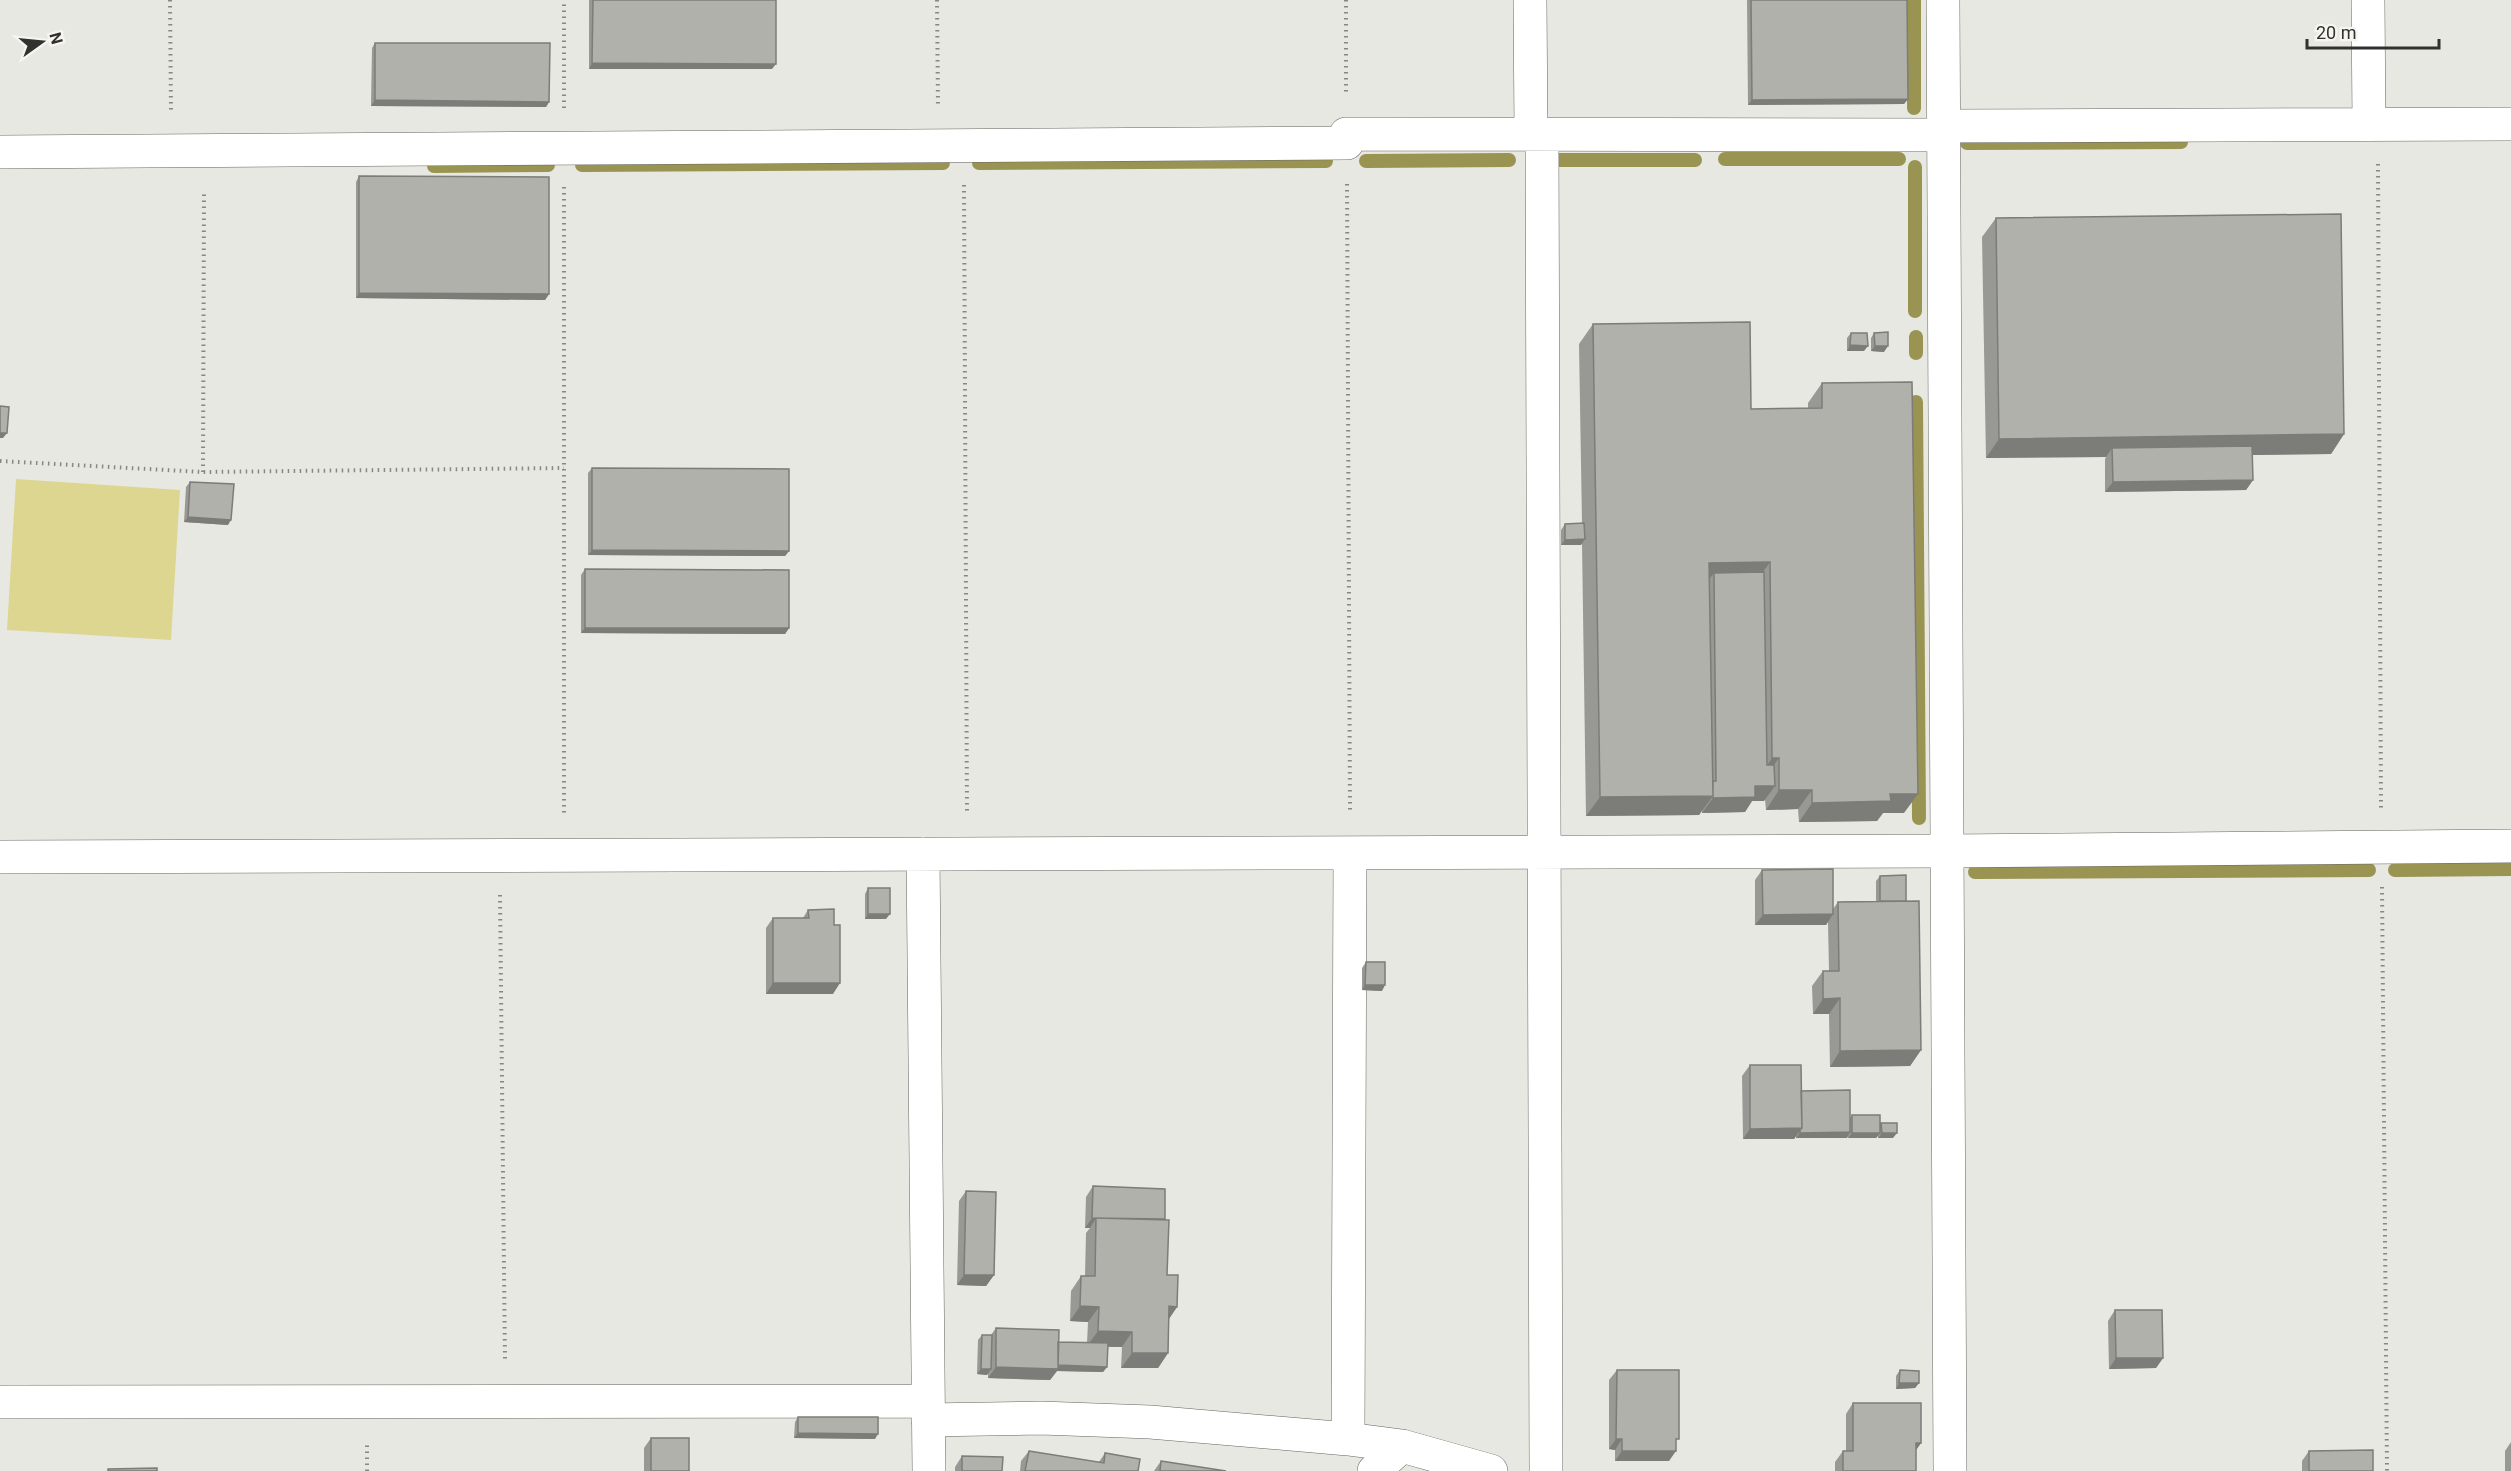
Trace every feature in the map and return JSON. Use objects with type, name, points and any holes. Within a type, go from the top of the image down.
[{"type":"street","points":[[1530,0],[1536,134],[1544,853],[1546,1471]]},
{"type":"street","points":[[1943,0],[1950,1471]]},
{"type":"street","points":[[2368,0],[2374,124]]},
{"type":"street","points":[[0,152],[951,146],[1536,134],[2511,124]]},
{"type":"street","points":[[0,857],[1544,853],[2511,846]]},
{"type":"street","points":[[1348,1439],[1350,853]]},
{"type":"street","points":[[923,854],[929,1471]]},
{"type":"street","points":[[0,1402],[506,1401],[928,1410],[1041,1418],[1150,1422],[1348,1439],[1402,1446],[1491,1471]]},
{"type":"street","points":[[1374,1471],[1402,1446]]},
{"type":"path","points":[[170,0],[171,151]]},
{"type":"path","points":[[564,0],[564,855]]},
{"type":"path","points":[[937,0],[951,146],[967,854]]},
{"type":"path","points":[[1346,0],[1350,853]]},
{"type":"path","points":[[2374,124],[2387,1471]]},
{"type":"path","points":[[203,151],[206,227],[203,472]]},
{"type":"path","points":[[0,461],[203,472],[564,468]]},
{"type":"path","points":[[500,856],[506,1401]]},
{"type":"shaded area","points":[[16,479],[180,490],[171,640],[7,630]]},
{"type":"building","points":[[593,0],[776,0],[776,64],[592,63]]},
{"type":"building","points":[[1751,0],[1907,0],[1908,99],[1752,100]]},
{"type":"building","points":[[375,43],[550,43],[549,102],[375,100]]},
{"type":"building","points":[[359,176],[549,177],[549,294],[359,293]]},
{"type":"building","points":[[2341,214],[2344,434],[1999,439],[1996,218]]},
{"type":"building","points":[[1750,322],[1751,409],[1822,408],[1822,383],[1912,382],[1918,794],[1890,794],[1891,801],[1812,803],[1812,790],[1779,790],[1779,758],[1772,758],[1770,562],[1709,563],[1713,796],[1600,797],[1593,324]]},
{"type":"building","points":[[1888,332],[1888,346],[1875,346],[1874,333]]},
{"type":"building","points":[[1851,333],[1867,333],[1868,346],[1850,345]]},
{"type":"building","points":[[0,406],[9,407],[7,433],[0,433]]},
{"type":"building","points":[[2252,446],[2253,480],[2113,482],[2112,448]]},
{"type":"building","points":[[592,468],[789,469],[789,551],[592,550]]},
{"type":"building","points":[[190,482],[234,484],[231,520],[188,517]]},
{"type":"building","points":[[1584,523],[1585,539],[1565,540],[1565,524]]},
{"type":"building","points":[[585,569],[789,570],[789,628],[585,628]]},
{"type":"building","points":[[1764,572],[1767,765],[1774,765],[1775,786],[1755,786],[1755,797],[1713,798],[1713,781],[1716,781],[1714,573]]},
{"type":"building","points":[[1833,869],[1833,914],[1763,915],[1762,870]]},
{"type":"building","points":[[1906,875],[1906,901],[1880,901],[1880,876]]},
{"type":"building","points":[[868,888],[890,888],[890,914],[868,914]]},
{"type":"building","points":[[1919,901],[1921,1050],[1840,1051],[1840,998],[1823,999],[1823,971],[1839,971],[1838,902]]},
{"type":"building","points":[[834,909],[834,925],[840,925],[840,983],[773,983],[773,918],[809,918],[808,910]]},
{"type":"building","points":[[1366,962],[1385,962],[1385,985],[1365,985]]},
{"type":"building","points":[[1750,1065],[1801,1065],[1802,1128],[1750,1129]]},
{"type":"building","points":[[1850,1090],[1850,1132],[1800,1133],[1802,1128],[1801,1091]]},
{"type":"building","points":[[1852,1115],[1880,1115],[1880,1133],[1852,1133]]},
{"type":"building","points":[[1881,1123],[1897,1123],[1897,1133],[1882,1133]]},
{"type":"building","points":[[1093,1186],[1165,1189],[1165,1219],[1092,1218]]},
{"type":"building","points":[[966,1191],[996,1192],[994,1275],[964,1275]]},
{"type":"building","points":[[1096,1218],[1169,1220],[1167,1275],[1178,1275],[1177,1307],[1169,1306],[1168,1353],[1132,1353],[1132,1332],[1098,1331],[1099,1307],[1080,1306],[1081,1276],[1095,1276]]},
{"type":"building","points":[[2115,1310],[2162,1310],[2163,1358],[2116,1358]]},
{"type":"building","points":[[996,1328],[1059,1330],[1058,1369],[996,1367]]},
{"type":"building","points":[[982,1335],[992,1335],[991,1369],[981,1369]]},
{"type":"building","points":[[1058,1342],[1108,1343],[1107,1367],[1058,1365]]},
{"type":"building","points":[[1617,1370],[1679,1370],[1679,1439],[1676,1439],[1676,1451],[1622,1451],[1622,1439],[1616,1439]]},
{"type":"building","points":[[1900,1370],[1919,1371],[1919,1383],[1899,1383]]},
{"type":"building","points":[[1853,1403],[1921,1403],[1921,1443],[1916,1443],[1916,1471],[1843,1471],[1843,1451],[1853,1451]]},
{"type":"building","points":[[798,1417],[878,1417],[878,1434],[798,1433]]},
{"type":"building","points":[[651,1438],[689,1438],[689,1471],[651,1471]]},
{"type":"building","points":[[2373,1450],[2373,1471],[2309,1471],[2309,1451]]},
{"type":"building","points":[[1029,1451],[1104,1463],[1105,1453],[1140,1459],[1138,1471],[1025,1471]]},
{"type":"building","points":[[962,1456],[1003,1457],[1002,1471],[962,1471]]},
{"type":"building","points":[[1161,1461],[1226,1471],[1160,1471]]},
{"type":"building","points":[[157,1468],[157,1471],[108,1471],[108,1469]]},
{"type":"waterway","points":[[1914,0],[1914,108]]},
{"type":"waterway","points":[[1967,143],[2181,142]]},
{"type":"waterway","points":[[1725,159],[1899,159]]},
{"type":"waterway","points":[[1366,161],[1509,160]]},
{"type":"waterway","points":[[1550,160],[1695,160]]},
{"type":"waterway","points":[[979,163],[1326,161]]},
{"type":"waterway","points":[[582,165],[943,163]]},
{"type":"waterway","points":[[434,166],[548,165]]},
{"type":"waterway","points":[[1915,167],[1915,311]]},
{"type":"waterway","points":[[1916,337],[1916,353]]},
{"type":"waterway","points":[[1916,402],[1919,818]]},
{"type":"waterway","points":[[2395,870],[2511,869]]},
{"type":"waterway","points":[[1975,872],[2369,870]]}]
